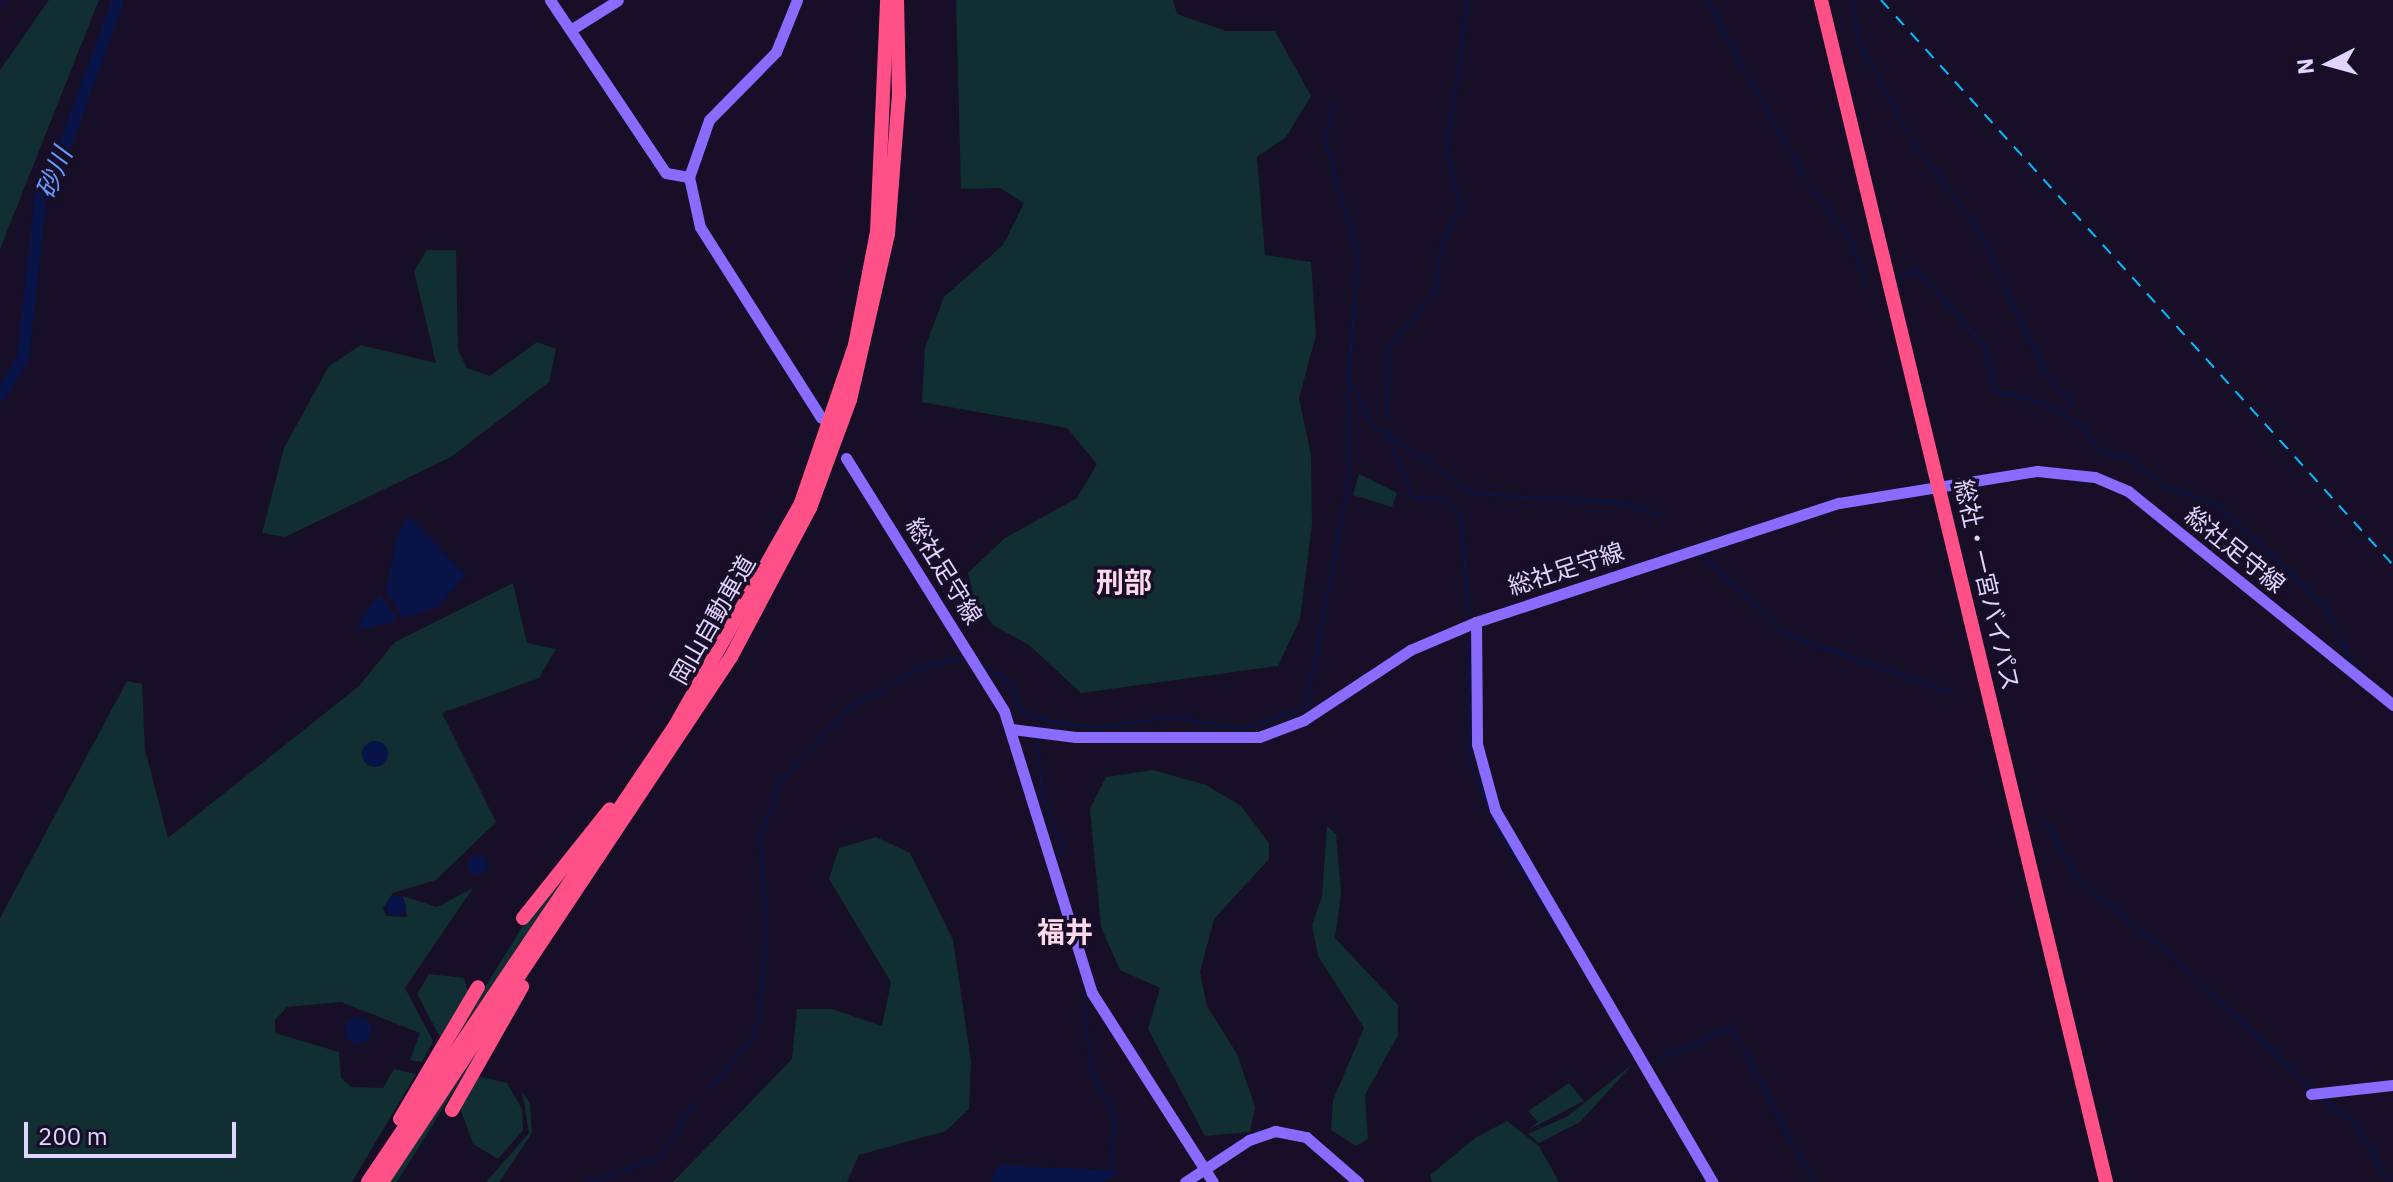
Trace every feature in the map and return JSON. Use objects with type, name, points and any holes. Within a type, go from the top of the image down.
[{"type":"highway","name":"岡山自動車道","points":[[756,605],[819,456],[867,292],[886,159],[887,0]]},
{"type":"highway","name":"岡山自動車道","points":[[382,1182],[595,863],[727,653],[756,605],[829,460],[877,294],[897,160],[897,0]]},
{"type":"highway","name":"総社・一宮バイパス","points":[[1821,0],[2106,1182]]},
{"type":"highway","name":"岡山自動車道","points":[[366,1182],[727,653]]},
{"type":"highway","points":[[523,918],[589,831],[635,785]]},
{"type":"highway","points":[[452,1110],[595,863]]},
{"type":"highway","points":[[366,1182],[478,987]]},
{"type":"main road","points":[[550,0],[666,173],[689,177]]},
{"type":"main road","points":[[572,29],[618,0]]},
{"type":"main road","points":[[797,0],[776,52],[709,120],[689,177],[700,227],[821,418]]},
{"type":"main road","name":"総社足守線","points":[[846,458],[1011,729],[1076,737],[1259,737],[1304,720],[1410,650],[1476,622],[1798,515],[1940,485],[2052,472],[2128,491],[2393,705]]},
{"type":"main road","points":[[1476,622],[1477,744],[1495,810],[1712,1182]]},
{"type":"main road","points":[[1011,729],[1092,993],[1213,1182]]},
{"type":"main road","points":[[2314,1092],[2393,1085]]},
{"type":"main road","points":[[1185,1182],[1275,1131],[1306,1137],[1358,1182]]},
{"type":"green space","points":[[49,0],[99,0],[0,249],[0,70]]},
{"type":"green space","points":[[956,0],[1173,0],[1177,14],[1226,31],[1275,31],[1311,96],[1286,137],[1257,157],[1265,255],[1311,262],[1316,335],[1299,398],[1311,455],[1312,524],[1300,619],[1278,666],[1081,693],[1029,645],[993,625],[974,599],[968,573],[1005,538],[1077,498],[1097,464],[1067,428],[922,402],[925,347],[944,297],[1003,245],[1024,203],[1000,188],[961,189]]},
{"type":"green space","points":[[427,250],[456,250],[458,350],[467,368],[490,376],[537,342],[556,349],[549,382],[451,457],[285,537],[262,533],[284,448],[329,366],[361,345],[436,363],[414,271]]},
{"type":"green space","points":[[1359,474],[1397,493],[1392,507],[1353,495]]},
{"type":"green space","points":[[513,583],[527,643],[556,649],[539,678],[442,713],[496,822],[436,880],[393,893],[383,908],[386,916],[407,917],[403,896],[437,907],[473,888],[405,988],[433,1041],[422,1062],[410,1060],[420,1033],[341,1002],[287,1007],[275,1020],[275,1033],[339,1052],[341,1078],[351,1087],[383,1088],[394,1069],[416,1074],[352,1182],[0,1182],[0,918],[127,681],[142,684],[145,750],[168,838],[359,686],[395,642]]},
{"type":"green space","points":[[1153,770],[1206,785],[1241,806],[1269,843],[1269,859],[1214,919],[1200,972],[1207,1006],[1237,1054],[1255,1107],[1250,1132],[1205,1136],[1148,1029],[1160,988],[1120,970],[1101,927],[1090,809],[1106,777]]},
{"type":"green space","points":[[606,817],[508,961],[421,1091],[524,924]]},
{"type":"green space","points":[[1327,826],[1336,834],[1341,893],[1335,938],[1398,1005],[1398,1035],[1365,1095],[1368,1139],[1356,1146],[1331,1130],[1333,1100],[1364,1028],[1318,956],[1312,925],[1322,897]]},
{"type":"green space","points":[[876,837],[910,853],[953,940],[971,1061],[969,1109],[946,1131],[859,1155],[847,1182],[673,1182],[792,1059],[797,1009],[832,1009],[882,1026],[891,982],[829,879],[839,848]]},
{"type":"green space","points":[[429,974],[464,978],[468,991],[440,1037],[417,994]]},
{"type":"green space","points":[[493,1028],[397,1182],[389,1182]]},
{"type":"green space","points":[[1634,1063],[1580,1122],[1539,1143],[1528,1134],[1568,1116]]},
{"type":"green space","points":[[478,1076],[507,1083],[522,1109],[523,1130],[498,1159],[473,1144],[460,1108]]},
{"type":"green space","points":[[1569,1083],[1584,1101],[1528,1130],[1538,1122],[1528,1111]]},
{"type":"green space","points":[[522,1091],[530,1103],[532,1133],[499,1182],[486,1182],[529,1133]]},
{"type":"green space","points":[[1507,1121],[1539,1146],[1559,1182],[1432,1182],[1430,1175],[1475,1138]]},
{"type":"shaded area","points":[[409,516],[466,575],[438,607],[403,618],[386,591],[398,533]]},
{"type":"shaded area","points":[[380,594],[398,621],[357,630],[363,616]]},
{"type":"shaded area","points":[[375,741],[384,745],[388,754],[384,763],[375,767],[366,763],[362,754],[366,745]]},
{"type":"shaded area","points":[[478,855],[485,858],[488,865],[485,872],[478,875],[471,872],[468,865],[471,858]]},
{"type":"shaded area","points":[[396,896],[403,899],[406,906],[403,913],[396,916],[389,913],[386,906],[389,899]]},
{"type":"shaded area","points":[[358,1017],[367,1021],[371,1030],[367,1039],[358,1043],[349,1039],[345,1030],[349,1021]]},
{"type":"shaded area","points":[[998,1165],[1117,1173],[1103,1182],[991,1182]]},
{"type":"waterway","points":[[0,4],[3,0]]},
{"type":"waterway","name":"砂川","points":[[0,396],[23,358],[41,193],[59,163],[118,0]]},
{"type":"waterway","points":[[1387,420],[1389,348],[1436,290],[1441,246],[1461,209],[1447,150],[1468,0]]},
{"type":"waterway","points":[[1707,0],[1804,178]]},
{"type":"waterway","points":[[1853,0],[1858,41],[1908,133]]},
{"type":"waterway","points":[[1332,104],[1326,143],[1358,256],[1349,377],[1371,423],[1473,494],[1616,502],[1658,514]]},
{"type":"waterway","points":[[1913,140],[1983,239],[2044,370],[2073,406]]},
{"type":"waterway","points":[[1810,184],[1854,246],[1865,287]]},
{"type":"waterway","points":[[1899,279],[1916,270],[1985,347],[1994,391],[2044,403],[2077,423]]},
{"type":"waterway","points":[[987,669],[1005,679],[1025,714],[1060,724],[1102,727],[1173,717],[1243,729],[1306,708],[1348,486],[1349,356]]},
{"type":"waterway","points":[[2077,422],[2101,452],[2125,456],[2168,488],[2218,505],[2327,609],[2356,670]]},
{"type":"waterway","points":[[1387,431],[1413,497],[1447,500],[1461,516],[1469,615]]},
{"type":"waterway","points":[[1702,554],[1785,634],[1955,694]]},
{"type":"waterway","points":[[1468,643],[1469,762],[1501,835],[1565,940]]},
{"type":"waterway","points":[[709,1088],[751,1040],[759,1017],[767,931],[760,838],[780,783],[848,708],[919,669],[961,658]]},
{"type":"waterway","points":[[1038,738],[1042,797],[1063,849],[1056,858]]},
{"type":"waterway","points":[[2043,818],[2079,881],[2170,954],[2313,1090]]},
{"type":"waterway","points":[[1080,939],[1085,951]]},
{"type":"waterway","points":[[1084,994],[1091,1072],[1115,1114],[1111,1172]]},
{"type":"waterway","points":[[1659,1059],[1731,1028],[1814,1182]]},
{"type":"waterway","points":[[2321,1097],[2354,1122],[2389,1182]]},
{"type":"waterway","points":[[590,1182],[662,1157],[692,1104]]},
{"type":"railway","points":[[1881,0],[2393,565]]},
{"type":"district","name":"刑部","points":[[1124,582]]},
{"type":"district","name":"福井","points":[[1065,932]]}]
